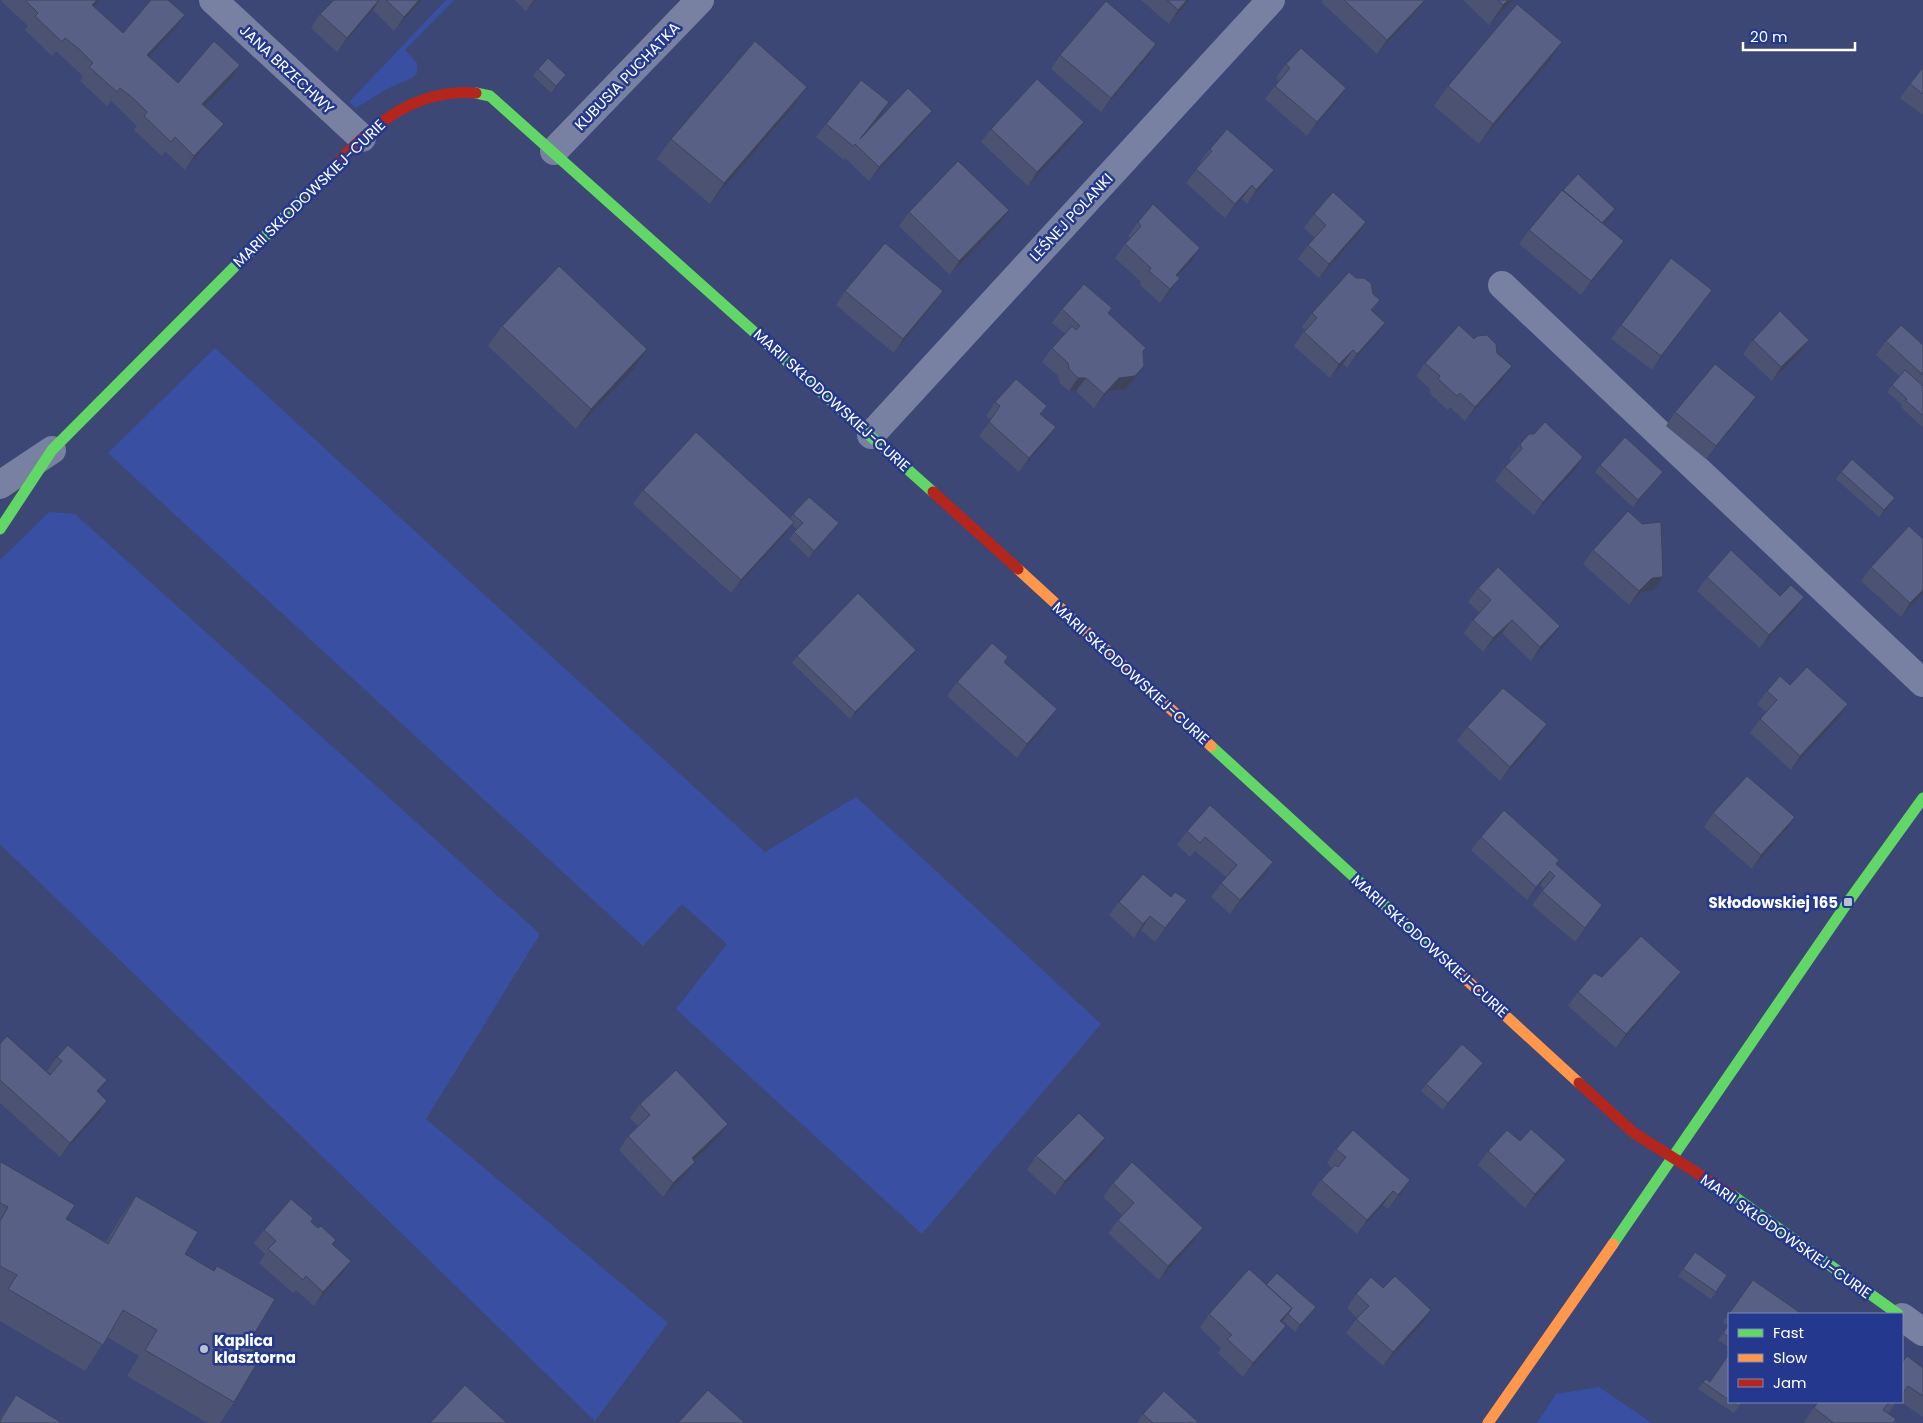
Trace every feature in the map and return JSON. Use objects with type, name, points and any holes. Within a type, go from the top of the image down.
[{"type":"street","name":"JANA BRZECHWY","points":[[213,0],[362,138]]},
{"type":"street","name":"KUBUSIA PUCHATKA","points":[[554,151],[700,0]]},
{"type":"street","name":"LEŚNEJ POLANKI","points":[[871,435],[1271,0]]},
{"type":"street","name":"MARII SKŁODOWSKIEJ-CURIE","points":[[0,529],[52,450],[371,129],[393,113],[417,102],[450,93],[474,92],[490,96],[498,101],[871,435],[1634,1133],[1734,1196],[1897,1313]]},
{"type":"street","points":[[1502,285],[1923,682]]},
{"type":"street","points":[[0,485],[52,450]]},
{"type":"street","points":[[1488,1423],[1673,1159],[1848,902],[1923,798]]},
{"type":"street","points":[[1903,1318],[1923,1332]]},
{"type":"shaded area","points":[[446,0],[454,0],[405,50],[417,63],[417,73],[356,108],[349,102]]},
{"type":"shaded area","points":[[215,348],[765,852],[856,797],[1101,1024],[922,1234],[676,1009],[727,944],[682,904],[643,946],[108,453]]},
{"type":"shaded area","points":[[49,512],[75,514],[540,934],[426,1119],[668,1323],[595,1421],[0,844],[0,560]]},
{"type":"shaded area","points":[[1599,1387],[1652,1423],[1537,1423],[1556,1394]]},
{"type":"building","points":[[25,0],[97,0],[92,5],[123,33],[151,0],[168,0],[185,15],[147,55],[178,83],[214,41],[240,65],[202,104],[224,124],[194,156],[175,137],[171,142],[144,116],[147,112],[134,99],[120,88],[117,92],[89,67],[93,63],[65,38],[62,42],[35,16],[38,13]]},
{"type":"building","points":[[334,0],[379,0],[347,38],[320,14]]},
{"type":"building","points":[[386,0],[419,0],[404,17]]},
{"type":"building","points":[[1167,0],[1187,0],[1178,10]]},
{"type":"building","points":[[1344,0],[1425,0],[1387,40]]},
{"type":"building","points":[[1498,0],[1508,0],[1503,5]]},
{"type":"building","points":[[1106,1],[1156,44],[1111,98],[1060,55]]},
{"type":"building","points":[[1517,4],[1562,42],[1493,124],[1448,86]]},
{"type":"building","points":[[755,41],[807,87],[724,183],[671,139]]},
{"type":"building","points":[[1301,48],[1346,88],[1317,122],[1275,86],[1290,68],[1286,64]]},
{"type":"building","points":[[548,58],[566,75],[556,86],[538,69]]},
{"type":"building","points":[[1923,67],[1923,94],[1910,84]]},
{"type":"building","points":[[1037,79],[1084,122],[1037,172],[991,129]]},
{"type":"building","points":[[861,80],[889,102],[860,139],[908,88],[932,111],[879,167],[855,144],[853,146],[826,124]]},
{"type":"building","points":[[1227,129],[1274,170],[1256,190],[1252,185],[1235,204],[1196,169],[1212,151],[1210,149]]},
{"type":"building","points":[[958,161],[1009,210],[959,261],[909,212]]},
{"type":"building","points":[[1578,174],[1615,209],[1602,223],[1563,190]]},
{"type":"building","points":[[1562,190],[1624,241],[1591,281],[1529,230]]},
{"type":"building","points":[[1333,192],[1366,222],[1329,264],[1308,245],[1326,225],[1314,214]]},
{"type":"building","points":[[1153,204],[1200,248],[1176,275],[1180,278],[1170,289],[1149,271],[1151,268],[1125,244],[1141,226],[1138,222]]},
{"type":"building","points":[[885,243],[943,291],[903,339],[845,291]]},
{"type":"building","points":[[1671,258],[1712,290],[1661,356],[1621,325]]},
{"type":"building","points":[[559,266],[647,349],[591,409],[502,326]]},
{"type":"building","points":[[1349,272],[1356,278],[1364,278],[1371,283],[1373,294],[1380,300],[1371,310],[1385,323],[1357,354],[1353,350],[1339,364],[1304,332],[1317,318],[1312,313]]},
{"type":"building","points":[[1084,284],[1112,308],[1108,313],[1146,348],[1143,351],[1144,366],[1135,376],[1119,378],[1104,394],[1086,378],[1078,378],[1069,369],[1068,363],[1052,348],[1072,326],[1076,330],[1080,326],[1062,309]]},
{"type":"building","points":[[1780,311],[1809,340],[1781,367],[1753,340]]},
{"type":"building","points":[[1459,325],[1474,339],[1477,336],[1487,335],[1496,344],[1497,353],[1512,366],[1475,407],[1460,393],[1457,396],[1438,379],[1440,376],[1425,363]]},
{"type":"building","points":[[1901,325],[1923,345],[1923,375],[1886,341]]},
{"type":"building","points":[[1715,364],[1756,397],[1716,446],[1675,412]]},
{"type":"building","points":[[1905,370],[1923,386],[1923,416],[1892,385]]},
{"type":"building","points":[[1016,379],[1047,406],[1040,414],[1056,427],[1029,458],[989,422],[1000,406],[995,402]]},
{"type":"building","points":[[1545,422],[1583,457],[1543,502],[1505,467],[1522,449],[1520,444],[1529,434],[1534,434]]},
{"type":"building","points":[[696,432],[794,522],[741,580],[643,490]]},
{"type":"building","points":[[1625,437],[1663,472],[1638,500],[1600,465]]},
{"type":"building","points":[[1852,459],[1895,498],[1884,510],[1841,472]]},
{"type":"building","points":[[809,497],[839,523],[814,551],[794,532],[803,523],[793,514]]},
{"type":"building","points":[[1628,511],[1642,524],[1661,522],[1663,577],[1652,578],[1639,591],[1593,550]]},
{"type":"building","points":[[1909,526],[1923,539],[1923,590],[1910,603],[1871,567]]},
{"type":"building","points":[[1731,550],[1780,596],[1791,585],[1804,597],[1769,635],[1707,577]]},
{"type":"building","points":[[1498,567],[1560,626],[1540,647],[1512,620],[1493,638],[1473,620],[1491,600],[1478,588]]},
{"type":"building","points":[[858,593],[916,650],[855,712],[797,656]]},
{"type":"building","points":[[992,643],[1008,657],[1004,662],[1057,709],[1027,744],[957,682]]},
{"type":"building","points":[[1807,667],[1848,704],[1800,756],[1760,719],[1777,700],[1767,691],[1780,676],[1790,685]]},
{"type":"building","points":[[1503,688],[1547,724],[1510,767],[1467,727]]},
{"type":"building","points":[[1747,776],[1795,817],[1761,855],[1713,813]]},
{"type":"building","points":[[1210,805],[1273,862],[1240,900],[1221,883],[1237,865],[1205,837],[1200,843],[1187,831]]},
{"type":"building","points":[[1504,810],[1559,860],[1556,864],[1602,905],[1585,928],[1542,891],[1555,876],[1550,871],[1536,887],[1481,837]]},
{"type":"building","points":[[1143,874],[1171,897],[1175,892],[1187,900],[1165,928],[1150,916],[1143,924],[1119,902]]},
{"type":"building","points":[[1641,936],[1681,972],[1626,1034],[1578,992],[1594,973],[1602,977]]},
{"type":"building","points":[[7,1036],[50,1075],[62,1061],[57,1057],[68,1045],[107,1080],[97,1091],[107,1101],[70,1143],[0,1080],[0,1044]]},
{"type":"building","points":[[1462,1044],[1483,1063],[1448,1103],[1426,1084]]},
{"type":"building","points":[[676,1070],[728,1124],[692,1158],[695,1162],[673,1183],[628,1136],[650,1115],[640,1104]]},
{"type":"building","points":[[1079,1113],[1105,1138],[1065,1181],[1036,1156]]},
{"type":"building","points":[[1531,1129],[1566,1160],[1535,1194],[1488,1151],[1507,1130],[1520,1141]]},
{"type":"building","points":[[1353,1130],[1410,1180],[1398,1195],[1393,1191],[1367,1220],[1321,1180],[1335,1165],[1338,1167],[1346,1157],[1336,1149]]},
{"type":"building","points":[[1,1162],[75,1205],[66,1219],[108,1244],[136,1196],[198,1232],[185,1254],[214,1271],[217,1266],[275,1299],[247,1346],[262,1355],[234,1402],[145,1350],[157,1330],[123,1310],[103,1345],[8,1289],[17,1275],[0,1266],[0,1221],[8,1207],[0,1203]]},
{"type":"building","points":[[1132,1162],[1203,1228],[1168,1266],[1118,1220],[1134,1203],[1113,1183]]},
{"type":"building","points":[[291,1199],[313,1218],[311,1222],[318,1228],[321,1226],[336,1240],[332,1244],[351,1261],[323,1292],[306,1276],[303,1280],[268,1249],[276,1241],[264,1230]]},
{"type":"building","points":[[1695,1252],[1727,1275],[1716,1292],[1683,1269]]},
{"type":"building","points":[[1249,1269],[1292,1308],[1280,1321],[1286,1326],[1253,1363],[1227,1339],[1232,1335],[1209,1314]]},
{"type":"building","points":[[1277,1273],[1316,1307],[1300,1325],[1288,1314],[1292,1308],[1266,1285]]},
{"type":"building","points":[[1395,1276],[1431,1310],[1393,1352],[1356,1319],[1369,1306],[1356,1294],[1371,1277],[1383,1288]]},
{"type":"building","points":[[1753,1280],[1801,1313],[1729,1313]]},
{"type":"building","points":[[1728,1326],[1728,1336],[1723,1333]]},
{"type":"building","points":[[1728,1355],[1728,1399],[1703,1382],[1706,1379],[1710,1382]]},
{"type":"building","points":[[1907,1356],[1923,1368],[1923,1396],[1908,1386],[1903,1393],[1903,1362]]},
{"type":"building","points":[[465,1385],[507,1423],[430,1423]]},
{"type":"building","points":[[708,1390],[745,1423],[678,1423]]},
{"type":"building","points":[[1164,1391],[1199,1423],[1153,1423],[1143,1414]]},
{"type":"building","points":[[16,1395],[62,1423],[0,1423]]},
{"type":"building","points":[[1817,1403],[1888,1403],[1883,1410],[1896,1419],[1893,1423],[1834,1423],[1814,1408]]},
{"type":"traffic: fast","points":[[476,93],[490,96],[933,492]]},
{"type":"traffic: fast","points":[[0,529],[52,450],[308,193]]},
{"type":"traffic: fast","points":[[1211,746],[1460,974]]},
{"type":"traffic: fast","points":[[1613,1244],[1848,902],[1923,798]]},
{"type":"traffic: fast","points":[[1732,1195],[1897,1313]]},
{"type":"traffic: slow","points":[[1018,569],[1211,746]]},
{"type":"traffic: slow","points":[[1460,974],[1579,1083]]},
{"type":"traffic: slow","points":[[1488,1423],[1613,1244]]},
{"type":"traffic: jam","points":[[308,193],[362,139],[402,109],[424,99],[449,94],[476,93]]},
{"type":"traffic: jam","points":[[933,492],[1018,569]]},
{"type":"traffic: jam","points":[[1579,1083],[1634,1133],[1732,1195]]},
{"type":"place","name":"Skłodowskiej 165","points":[[1848,902]]},
{"type":"place","name":"Kaplica klasztorna","points":[[204,1349]]}]
